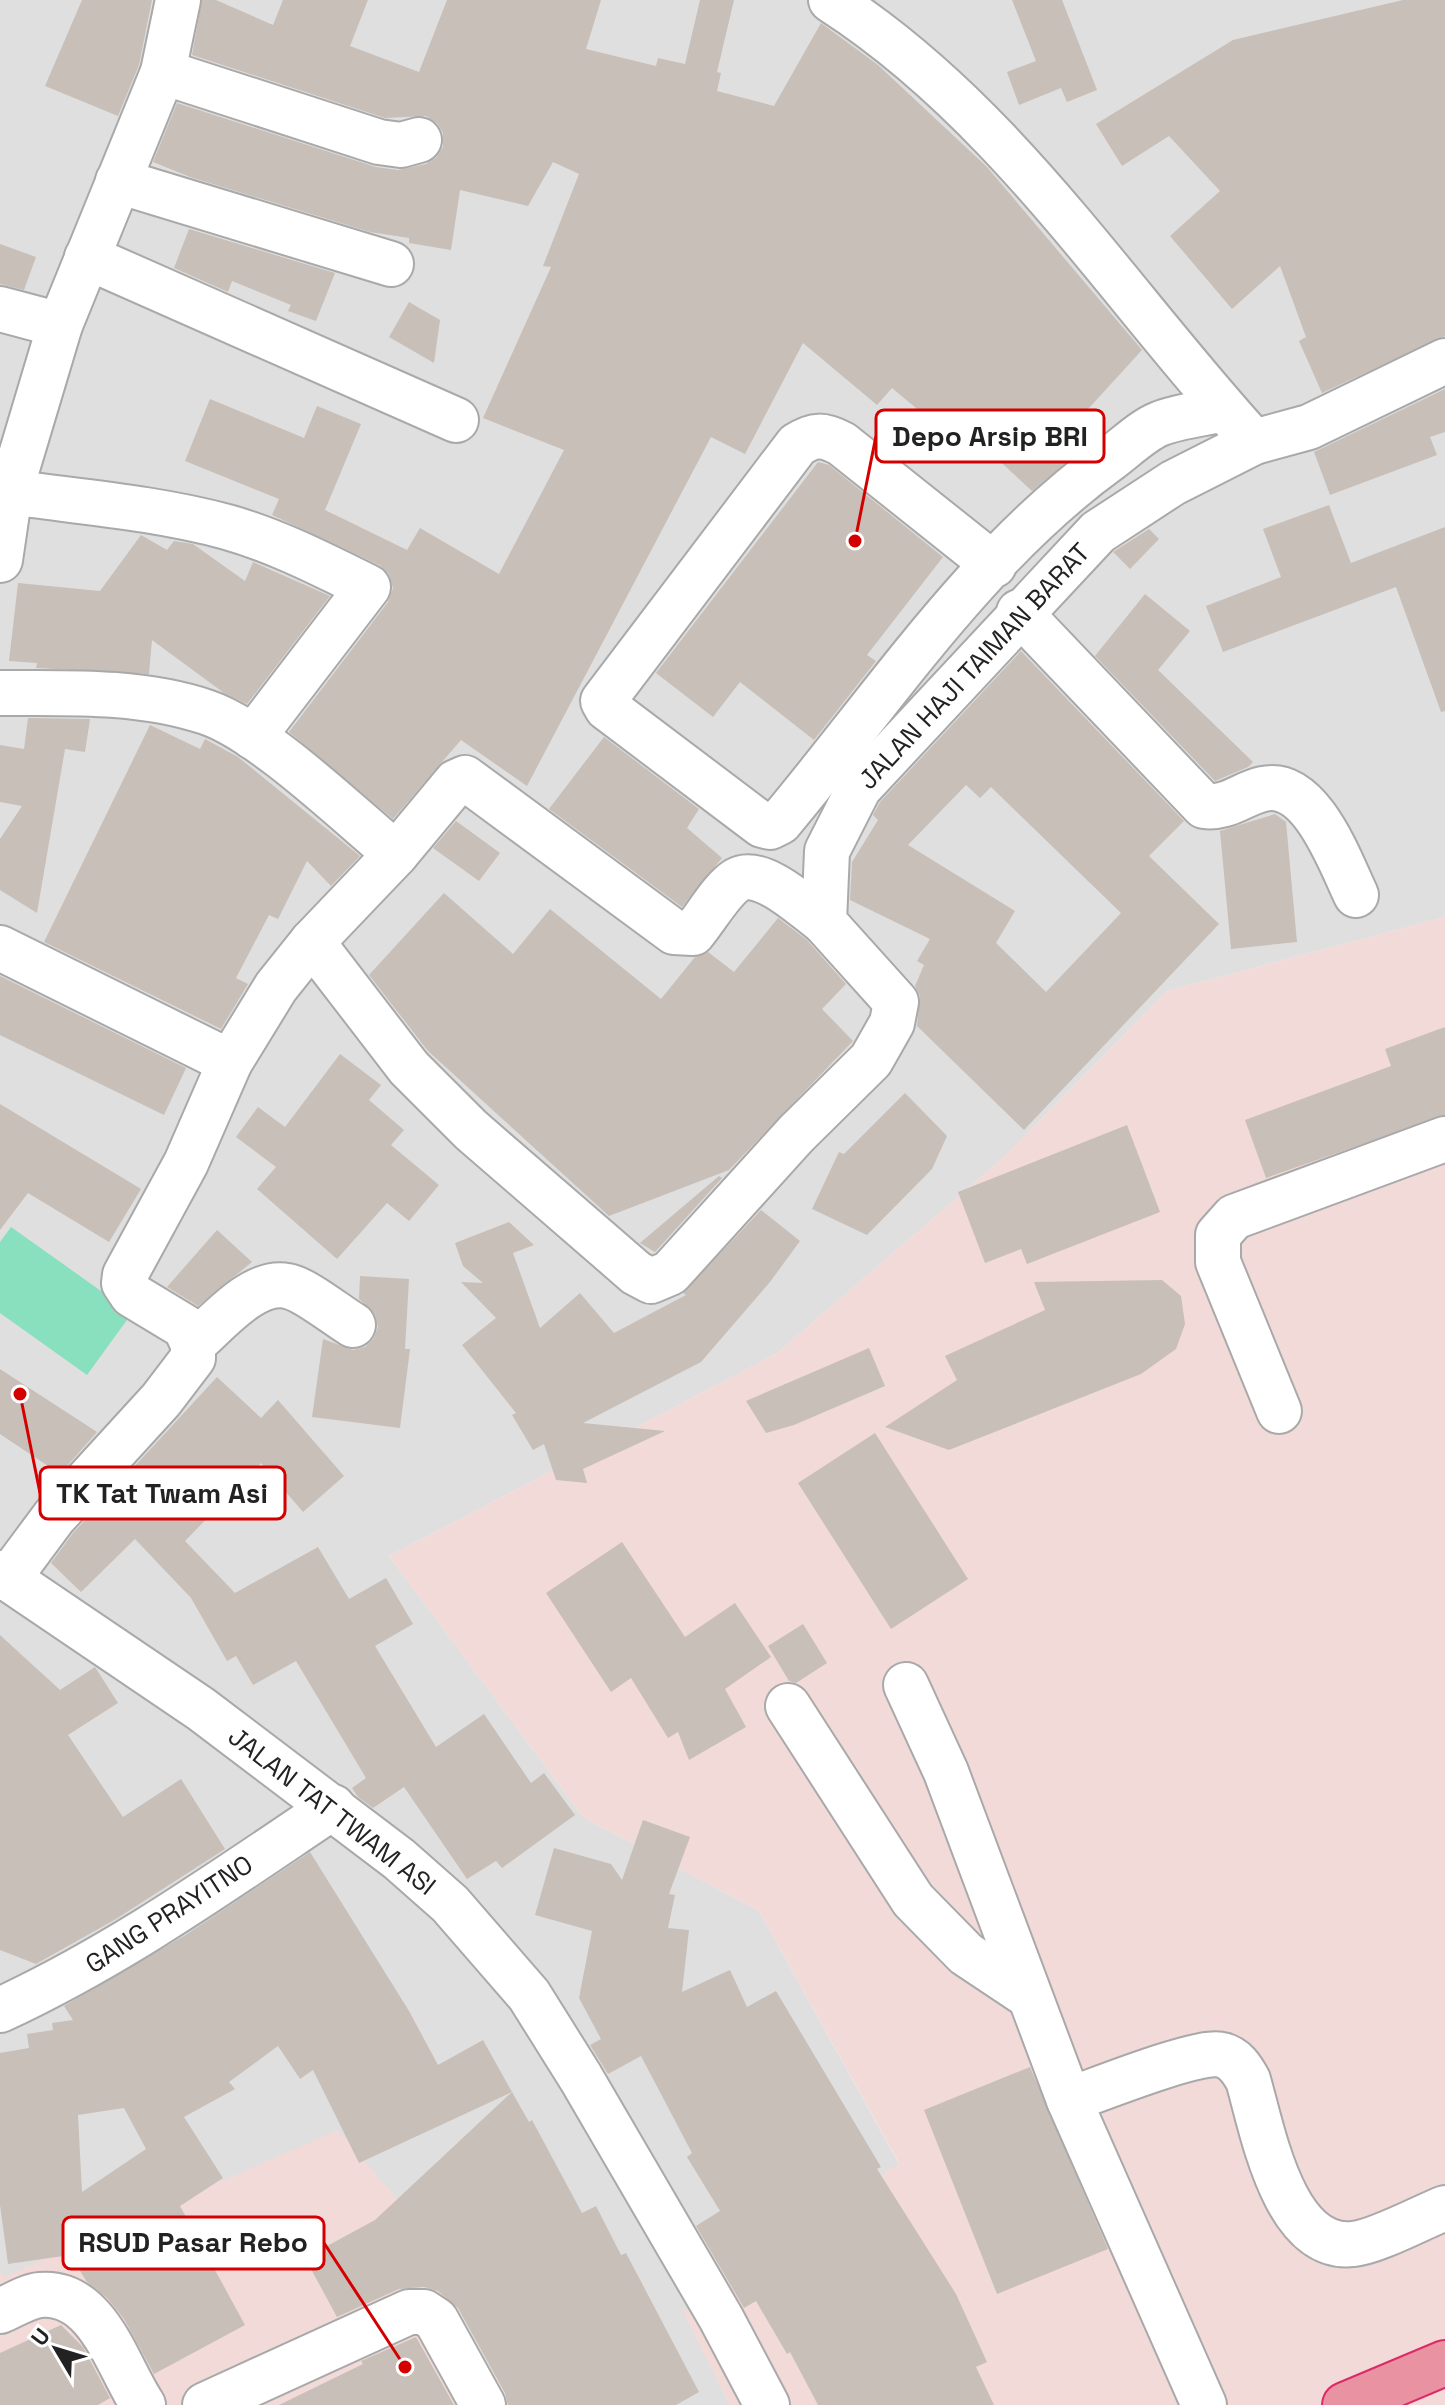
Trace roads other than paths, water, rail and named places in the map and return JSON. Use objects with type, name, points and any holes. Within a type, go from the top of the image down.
[{"type":"highway","points":[[1345,2405],[1445,2363]]},
{"type":"street","points":[[0,560],[10,492],[60,325],[163,72],[178,0]]},
{"type":"street","points":[[831,0],[865,22],[913,62],[1052,198],[1254,442]]},
{"type":"street","points":[[163,72],[379,142],[401,145],[419,140]]},
{"type":"street","points":[[118,181],[391,264]]},
{"type":"street","points":[[87,257],[456,420]]},
{"type":"street","points":[[0,309],[60,325]]},
{"type":"street","name":"JALAN HAJI TAIMAN BARAT","points":[[824,922],[827,851],[859,788],[1019,612],[1098,532],[1173,483],[1254,442],[1309,427],[1445,361]]},
{"type":"street","points":[[994,565],[842,444],[825,435],[810,436],[797,445],[603,701],[607,708],[762,825],[770,827],[780,822],[947,615],[1085,478],[1157,425],[1224,409]]},
{"type":"street","points":[[10,492],[178,516],[229,528],[303,555],[368,587],[253,737]]},
{"type":"street","points":[[1019,612],[1204,806],[1220,808],[1263,789],[1278,788],[1297,795],[1319,821],[1356,895]]},
{"type":"street","points":[[0,693],[150,698],[208,712],[253,737],[396,854]]},
{"type":"street","points":[[4,1576],[161,1400],[193,1358],[193,1344],[185,1327],[132,1295],[124,1283],[125,1275],[186,1163],[230,1062],[276,987],[312,942],[396,854],[456,782],[465,778],[674,932],[693,933],[736,880],[750,876],[766,880],[824,922],[896,1002],[892,1023],[871,1060],[796,1134],[670,1273],[651,1281],[636,1273],[471,1130],[409,1068],[312,942]]},
{"type":"street","points":[[0,948],[230,1062]]},
{"type":"street","points":[[1279,1411],[1218,1262],[1218,1235],[1234,1217],[1445,1139]]},
{"type":"street","points":[[193,1344],[256,1292],[274,1286],[290,1286],[353,1325]]},
{"type":"street","name":"JALAN TAT TWAM ASI","points":[[4,1576],[201,1709],[333,1807],[450,1904],[529,1995],[713,2305],[767,2405]]},
{"type":"street","points":[[906,1685],[946,1772],[1069,2100],[1204,2405]]},
{"type":"street","points":[[788,1706],[862,1815],[913,1900],[966,1954],[1029,1996]]},
{"type":"street","name":"GANG PRAYITNO","points":[[0,2010],[70,1978],[153,1928],[333,1807]]},
{"type":"street","points":[[1069,2100],[1155,2070],[1214,2053],[1224,2055],[1234,2061],[1248,2080],[1282,2193],[1312,2229],[1326,2238],[1355,2244],[1445,2208]]},
{"type":"street","points":[[0,2311],[39,2295],[68,2298],[90,2313],[143,2405]]},
{"type":"street","points":[[205,2405],[409,2312],[424,2312],[436,2320],[483,2405]]},
{"type":"place","name":"Depo Arsip BRI","points":[[855,541]]},
{"type":"place","name":"TK Tat Twam Asi","points":[[20,1394]]},
{"type":"place","name":"RSUD Pasar Rebo","points":[[405,2367]]}]
